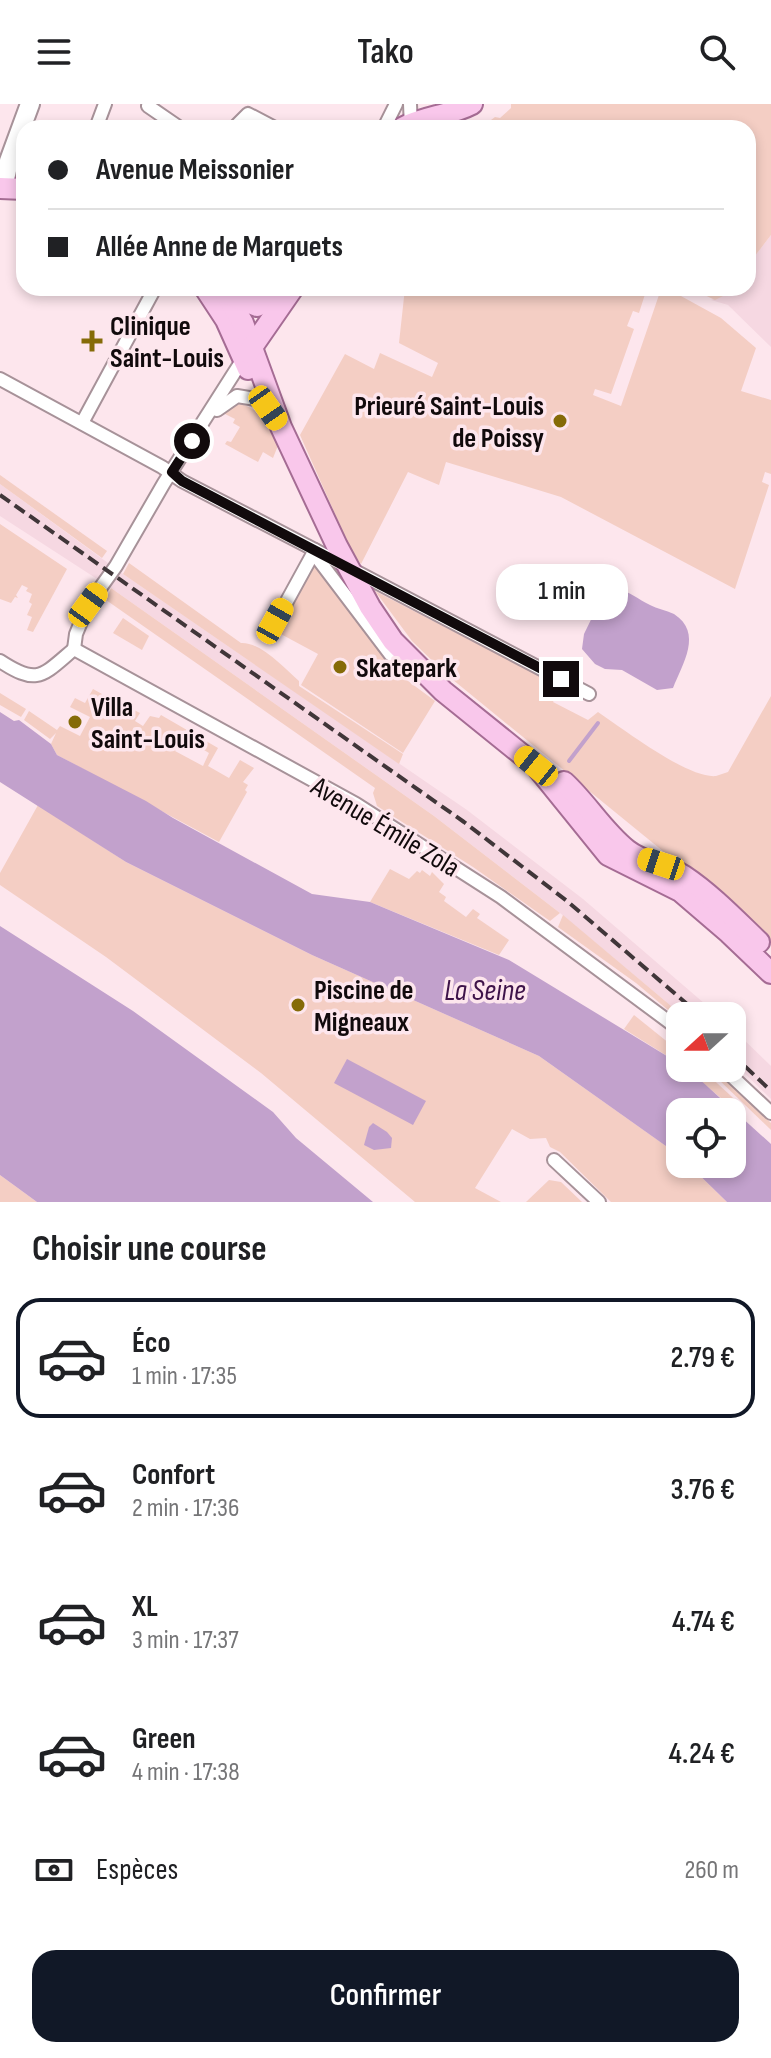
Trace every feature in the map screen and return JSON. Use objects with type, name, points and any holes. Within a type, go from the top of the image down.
[{"type":"main road","points":[[417,120],[472,104]]},
{"type":"main road","points":[[210,296],[248,353],[348,568],[393,641],[429,677],[536,766],[608,855],[680,891],[771,973]]},
{"type":"main road","points":[[228,296],[239,313],[248,353],[268,408],[281,427]]},
{"type":"main road","points":[[236,296],[257,306],[278,296]]},
{"type":"main road","points":[[248,353],[287,296]]},
{"type":"main road","points":[[536,766],[560,779],[583,800],[606,830],[629,852],[661,864],[700,888],[771,953]]},
{"type":"street","points":[[148,106],[168,120]]},
{"type":"street","points":[[395,106],[417,120]]},
{"type":"street","points":[[242,120],[248,114],[260,120]]},
{"type":"street","points":[[2,188],[16,142]]},
{"type":"street","points":[[82,423],[151,296]]},
{"type":"street","points":[[0,661],[22,676],[46,673],[74,649],[76,634],[88,605],[116,566],[248,353]]},
{"type":"street","points":[[0,379],[172,472],[182,481],[589,694]]},
{"type":"street","points":[[208,417],[237,396],[256,399],[268,408]]},
{"type":"street","points":[[275,623],[315,550]]},
{"type":"street","points":[[315,550],[318,559],[390,654],[429,677]]},
{"type":"street","name":"Avenue Émile Zola","points":[[74,649],[356,804],[501,897],[666,1020]]},
{"type":"street","points":[[738,1082],[771,1113]]},
{"type":"street","points":[[554,1160],[599,1202]]},
{"type":"shaded area","points":[[511,104],[771,104],[771,235],[756,255],[756,120],[491,120],[500,118],[511,108]]},
{"type":"shaded area","points":[[771,235],[771,347],[728,305],[711,300],[722,296],[756,296],[756,255]]},
{"type":"shaded area","points":[[404,296],[644,296],[639,313],[633,311],[627,326],[634,329],[611,394],[595,389],[593,395],[621,406],[659,296],[681,296],[721,318],[756,348],[741,391],[771,400],[771,474],[765,472],[762,482],[769,485],[735,589],[561,497],[446,462],[439,485],[408,472],[361,564],[351,550],[300,435],[345,354],[374,369],[380,353],[432,377],[438,363],[399,343]]},
{"type":"shaded area","points":[[236,404],[256,412],[266,424],[279,443],[273,458],[263,452],[258,462],[225,444],[231,442],[240,427],[233,423],[235,419],[223,413]]},
{"type":"shaded area","points":[[0,475],[107,551],[102,558],[0,484]]},
{"type":"shaded area","points":[[0,484],[123,574],[467,810],[583,899],[703,1002],[666,1002],[560,913],[434,816],[111,588],[0,516]]},
{"type":"shaded area","points":[[0,524],[67,569],[33,632],[27,630],[32,617],[27,615],[32,604],[29,602],[32,594],[26,591],[28,588],[22,585],[16,595],[18,598],[15,597],[11,603],[0,599]]},
{"type":"shaded area","points":[[129,563],[241,643],[264,651],[299,681],[299,686],[403,754],[399,764],[123,574]]},
{"type":"shaded area","points":[[315,564],[400,675],[435,701],[403,753],[301,685],[318,654],[277,632]]},
{"type":"shaded area","points":[[111,588],[434,816],[560,913],[550,921],[377,806],[373,793],[375,788],[106,600]]},
{"type":"shaded area","points":[[375,591],[561,687],[553,702],[588,720],[598,712],[656,751],[704,775],[716,776],[728,772],[771,696],[771,942],[447,675],[412,641]]},
{"type":"shaded area","points":[[123,618],[149,636],[142,650],[113,633]]},
{"type":"shaded area","points":[[93,689],[102,694],[101,698],[128,713],[132,709],[140,713],[135,721],[143,726],[150,716],[159,718],[161,715],[218,748],[208,766],[229,778],[240,760],[254,768],[243,782],[248,785],[247,792],[219,842],[57,755],[51,744],[56,733],[50,739],[24,720],[29,711],[57,730],[60,726],[80,736],[90,717],[70,707],[75,698],[85,703]],"holes":[[[179,735],[209,753],[203,766],[175,751],[179,744],[175,741]]]},
{"type":"shaded area","points":[[0,693],[26,709],[21,717],[0,705]]},
{"type":"shaded area","name":"Piscine de Migneaux","points":[[38,805],[126,862],[312,955],[539,1056],[666,1146],[666,1178],[702,1178],[727,1202],[611,1202],[560,1152],[550,1147],[546,1138],[530,1139],[512,1129],[475,1188],[501,1202],[415,1202],[261,1073],[106,957],[0,885],[0,873]]},
{"type":"shaded area","points":[[390,869],[409,879],[417,871],[420,873],[422,870],[430,876],[432,872],[444,884],[439,892],[446,897],[444,901],[466,917],[473,909],[480,914],[477,918],[509,940],[499,955],[370,902]]},
{"type":"shaded area","points":[[563,915],[666,1002],[666,1008],[636,983],[558,927]]},
{"type":"shaded area","points":[[634,1015],[666,1041],[666,1055],[624,1029]]},
{"type":"shaded area","points":[[746,1042],[771,1066],[771,1099],[746,1075]]},
{"type":"shaded area","points":[[702,1082],[716,1082],[733,1098],[721,1098]]},
{"type":"shaded area","points":[[721,1082],[727,1082],[744,1098],[738,1098]]},
{"type":"shaded area","points":[[746,1099],[771,1123],[771,1130],[746,1106]]},
{"type":"shaded area","points":[[0,1175],[37,1202],[0,1202]]},
{"type":"shaded area","points":[[549,1180],[561,1182],[582,1202],[526,1202]]},
{"type":"water","points":[[616,588],[674,614],[683,622],[689,639],[688,649],[673,688],[657,690],[622,670],[605,669],[595,664],[582,649],[584,634],[604,593]]},
{"type":"water","name":"La Seine","points":[[0,712],[14,721],[19,720],[51,744],[57,755],[312,894],[370,902],[509,960],[666,1055],[666,1082],[703,1082],[720,1098],[666,1098],[666,1146],[539,1056],[312,955],[126,862],[0,782]]},
{"type":"water","points":[[0,926],[133,1011],[273,1112],[296,1138],[373,1202],[37,1202],[0,1175]]},
{"type":"water","points":[[347,1059],[426,1101],[413,1125],[334,1083]]},
{"type":"water","name":"La Seine","points":[[746,1121],[771,1144],[771,1202],[727,1202],[702,1178],[746,1178]]},
{"type":"water","points":[[373,1123],[392,1138],[391,1148],[374,1150],[364,1145]]},
{"type":"waterway","points":[[569,761],[598,723]]},
{"type":"railway","points":[[0,495],[464,822],[567,901],[685,1002]]},
{"type":"railway","points":[[746,1067],[771,1091]]},
{"type":"place","name":"Clinique Saint-Louis","points":[[92,341]]},
{"type":"place","name":"Prieuré Saint-Louis de Poissy","points":[[560,421]]},
{"type":"place","name":"Skatepark","points":[[340,667]]},
{"type":"place","name":"Villa Saint-Louis","points":[[75,722]]},
{"type":"place","name":"Piscine de Migneaux","points":[[298,1005]]},
{"type":"route","points":[[192,441],[172,472],[182,481],[561,679]]}]
